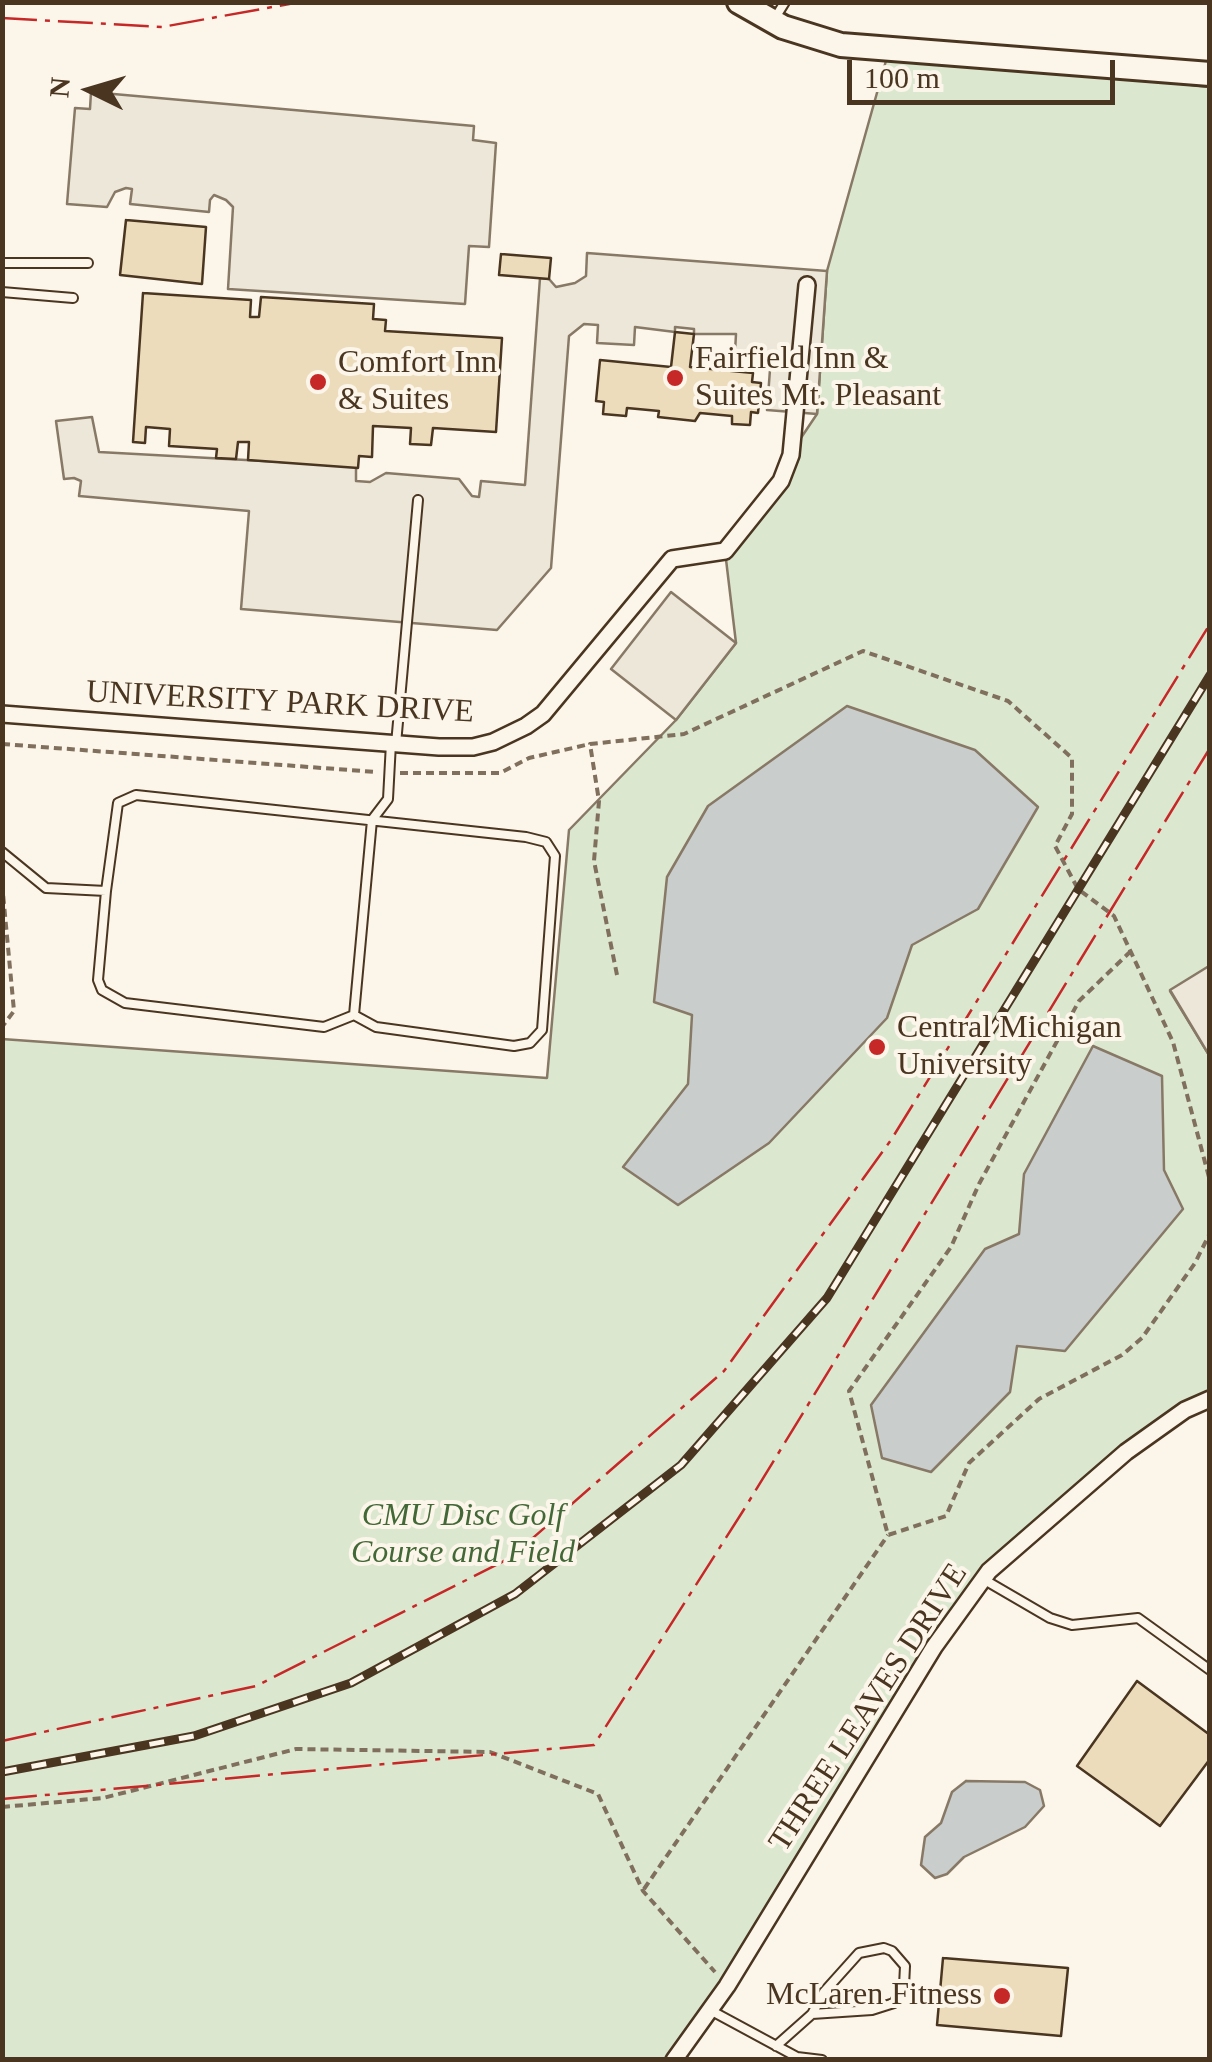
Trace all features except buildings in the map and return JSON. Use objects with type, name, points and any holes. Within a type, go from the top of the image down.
[{"type":"main road","points":[[739,2],[779,12],[807,36],[864,48],[1210,74]]},
{"type":"street","name":"UNIVERSITY PARK DRIVE","points":[[2,714],[472,747],[526,726],[543,714],[672,559],[725,551],[780,481],[791,456],[807,286]]},
{"type":"street","name":"THREE LEAVES DRIVE","points":[[674,2060],[727,1986],[934,1646],[983,1579],[1126,1452],[1185,1410],[1210,1399]]},
{"type":"lane","points":[[2,263],[88,263]]},
{"type":"lane","points":[[2,292],[73,298]]},
{"type":"lane","points":[[354,1015],[372,820],[388,800],[418,500]]},
{"type":"lane","points":[[136,795],[546,842],[555,856],[542,1030],[530,1043],[514,1046],[376,1027],[354,1015],[324,1028],[125,1003],[102,990],[98,980],[118,802],[136,795]]},
{"type":"lane","points":[[2,852],[46,888],[106,891]]},
{"type":"lane","points":[[983,1579],[1050,1618],[1072,1625],[1138,1618],[1210,1670]]},
{"type":"lane","points":[[776,2046],[812,2014],[824,1992],[860,1953],[884,1948],[905,1966],[904,1986],[894,2003],[872,2010],[812,2014]]},
{"type":"lane","points":[[710,2010],[790,2057],[822,2060]]},
{"type":"path","points":[[2,744],[388,773],[500,774],[529,758],[590,744],[684,734],[863,652],[1008,702],[1072,758],[1072,814],[1055,846],[1078,889],[1114,916],[1173,1042],[1210,1181]]},
{"type":"path","points":[[590,744],[599,801],[594,861],[617,975]]},
{"type":"path","points":[[2,883],[14,1011],[2,1027]]},
{"type":"path","points":[[888,1535],[850,1392],[950,1246],[979,1184],[1079,1001],[1130,952]]},
{"type":"path","points":[[643,1891],[888,1535],[946,1516],[969,1462],[1040,1399],[1122,1355],[1142,1338],[1195,1263],[1210,1233]]},
{"type":"path","points":[[2,1807],[103,1798],[296,1749],[490,1752],[598,1794],[643,1891],[727,1986]]},
{"type":"green space","name":"CMU Disc Golf Course and Field","points":[[889,50],[1209,87],[1210,966],[1170,991],[1209,1055],[1209,1400],[1185,1410],[989,1571],[674,2059],[3,2059],[2,1039],[547,1078],[569,830],[676,720],[736,643],[725,551],[817,414],[827,271]]},
{"type":"shaded area","points":[[91,92],[474,126],[473,140],[496,143],[489,247],[469,246],[465,304],[228,289],[233,207],[214,195],[209,212],[130,204],[132,189],[126,188],[115,192],[107,207],[67,204],[75,108],[90,109]]},
{"type":"shaded area","points":[[587,253],[827,271],[817,414],[767,410],[771,356],[735,352],[736,334],[635,327],[634,345],[597,343],[598,325],[584,324],[569,336],[551,568],[497,630],[241,609],[249,511],[79,496],[81,481],[64,479],[56,421],[92,417],[99,452],[356,466],[356,481],[370,482],[386,473],[459,479],[472,496],[479,497],[481,481],[525,485],[540,278],[549,279],[556,287],[575,283],[586,276]]},
{"type":"shaded area","points":[[671,592],[736,643],[676,720],[611,669]]},
{"type":"shaded area","points":[[847,706],[975,750],[1038,807],[978,909],[912,945],[887,1018],[769,1143],[678,1205],[623,1167],[688,1084],[692,1015],[654,1002],[667,877],[708,806]]},
{"type":"shaded area","points":[[1209,966],[1209,1055],[1170,990]]},
{"type":"shaded area","points":[[1093,1046],[1162,1076],[1164,1170],[1183,1209],[1065,1351],[1017,1346],[1010,1392],[931,1472],[882,1458],[871,1405],[985,1249],[1019,1234],[1024,1174]]},
{"type":"shaded area","points":[[966,1781],[1025,1782],[1040,1790],[1044,1806],[1025,1827],[964,1857],[947,1874],[935,1878],[921,1865],[925,1837],[941,1823],[952,1792]]},
{"type":"railway","points":[[2,1772],[194,1736],[351,1683],[515,1594],[681,1465],[827,1298],[1210,675]]},
{"type":"power","points":[[2,18],[162,27],[300,2]]},
{"type":"power","points":[[2,1741],[256,1686],[510,1558],[724,1371],[891,1140],[1210,624]]},
{"type":"power","points":[[2,1799],[594,1745],[743,1511],[1210,748]]},
{"type":"place","name":"Fairfield Inn & Suites Mt. Pleasant","points":[[675,378]]},
{"type":"place","name":"Comfort Inn & Suites","points":[[318,382]]},
{"type":"place","name":"Central Michigan University","points":[[877,1047]]},
{"type":"place","name":"McLaren Fitness","points":[[1002,1996]]}]
